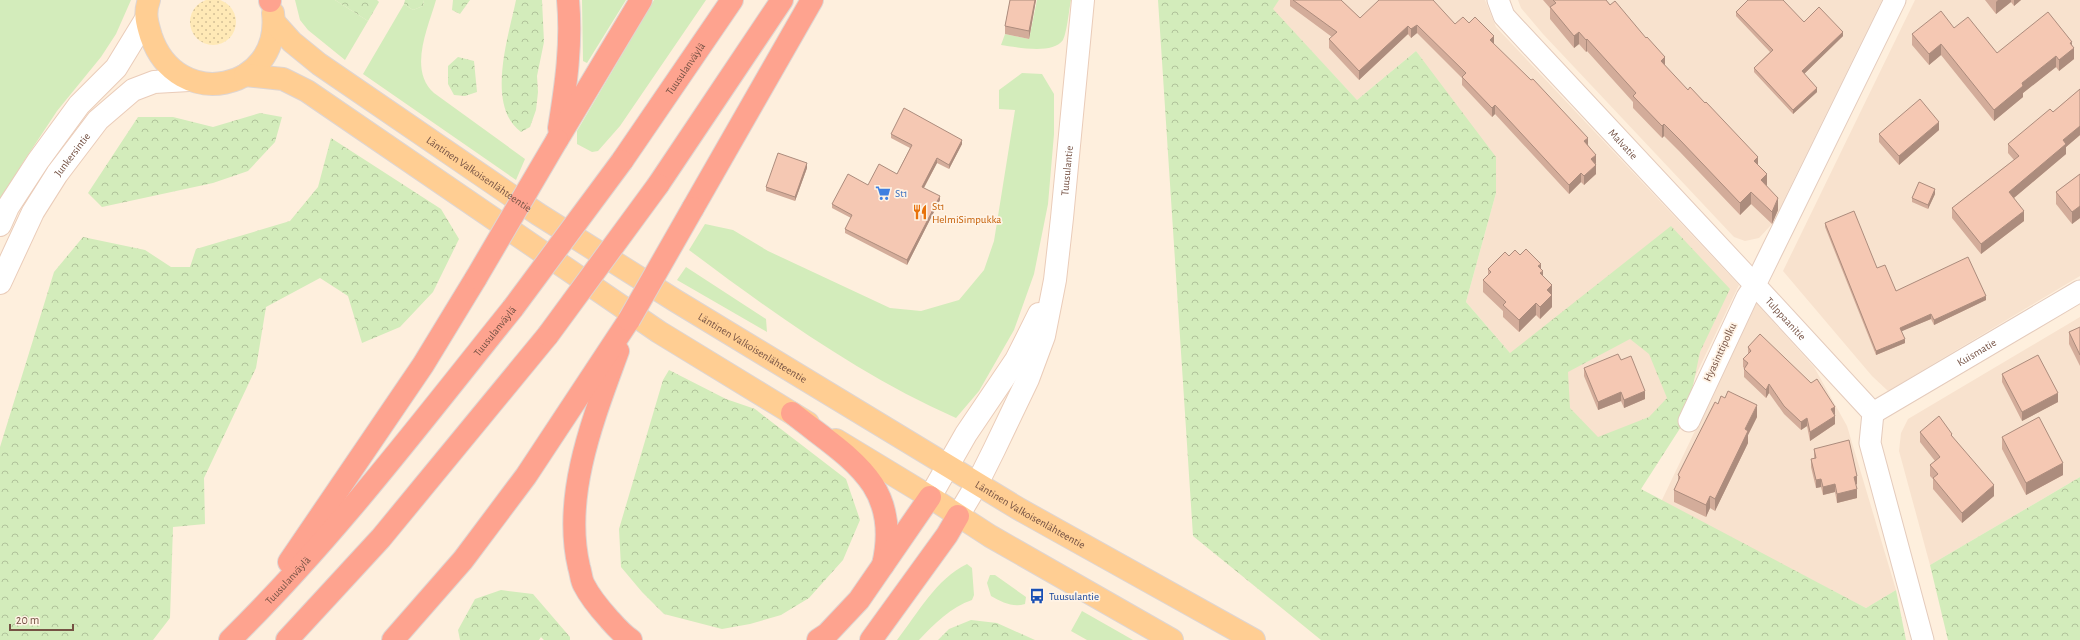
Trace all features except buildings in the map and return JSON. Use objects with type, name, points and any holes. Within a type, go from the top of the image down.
[{"type":"highway","points":[[557,140],[568,60],[570,26],[568,0]]},
{"type":"highway","points":[[253,617],[315,522],[423,365],[641,0]]},
{"type":"highway","name":"Tuusulanväylä","points":[[230,640],[350,511],[513,308],[622,161],[732,0]]},
{"type":"highway","points":[[287,640],[381,538],[548,335],[658,185],[782,0]]},
{"type":"highway","points":[[394,640],[463,560],[605,367],[629,320],[812,0]]},
{"type":"highway","points":[[605,367],[578,487],[574,520],[576,555],[583,584],[601,611],[624,635],[631,640]]},
{"type":"highway","points":[[792,413],[863,470],[876,488],[884,507],[888,526],[888,544],[883,565]]},
{"type":"highway","points":[[818,640],[827,634],[859,600],[930,496]]},
{"type":"highway","points":[[871,640],[947,535],[958,516]]},
{"type":"main road","name":"Tuusulantie","points":[[958,516],[977,484],[1028,379],[1044,336],[1055,280],[1078,61],[1079,26],[1083,0]]},
{"type":"main road","name":"Tuusulantie","points":[[1078,61],[1092,23],[1097,0]]},
{"type":"main road","points":[[147,9],[155,47],[161,58],[169,67],[189,80],[208,84],[227,82],[245,75],[255,67],[269,47],[271,6]]},
{"type":"main road","name":"Läntinen Valkoisenlähteentie","points":[[271,6],[292,42],[319,64],[538,214],[676,301],[977,484],[1254,640]]},
{"type":"main road","points":[[0,225],[8,207],[38,161],[79,105],[116,68],[147,9]]},
{"type":"main road","points":[[245,75],[283,79],[307,91],[659,332],[930,496],[990,536],[1172,640]]},
{"type":"main road","name":"Junkersintie","points":[[0,283],[33,212],[57,174],[98,120],[134,90],[154,82],[189,80]]},
{"type":"main road","name":"Tuusulantie","points":[[930,496],[966,434],[1016,360],[1055,280]]},
{"type":"street","name":"Malvatie","points":[[1498,0],[1504,16],[1755,285]]},
{"type":"street","points":[[1755,285],[1895,0]]},
{"type":"street","name":"Tulppaanitie","points":[[1755,285],[1873,414]]},
{"type":"street","name":"Hyasinttipolku","points":[[1689,421],[1747,297],[1755,285]]},
{"type":"street","name":"Kuismatie","points":[[1873,414],[2080,291]]},
{"type":"street","points":[[1873,414],[1870,443],[1923,640]]},
{"type":"shaded area","points":[[1279,0],[1485,0],[1496,27],[1739,285],[1641,489],[1510,353],[1466,302],[1496,193],[1416,51],[1357,100],[1272,9]]},
{"type":"shaded area","points":[[1518,0],[1882,0],[1772,224],[1759,238],[1745,241],[1734,237],[1543,34],[1521,8]]},
{"type":"shaded area","points":[[1915,0],[2080,0],[2080,276],[1888,391],[1872,376],[1783,271]]},
{"type":"shaded area","points":[[1756,303],[1814,367],[1847,426],[1896,590],[1866,608],[1661,502]]},
{"type":"shaded area","points":[[2080,317],[2080,477],[1930,565],[1899,451],[1901,433],[1908,419]]},
{"type":"green space","points":[[0,0],[131,0],[116,34],[101,57],[57,111],[22,164],[0,204]]},
{"type":"green space","points":[[295,0],[335,0],[368,21],[345,60],[308,30],[300,20]]},
{"type":"green space","points":[[335,0],[377,0],[379,2],[368,21]]},
{"type":"green space","points":[[405,0],[424,0],[423,6],[413,10],[404,4]]},
{"type":"green space","points":[[424,0],[436,0],[422,48],[422,73],[426,84],[434,93],[525,159],[516,180],[363,74],[404,4],[413,10],[423,6]]},
{"type":"green space","points":[[453,0],[470,0],[460,14],[452,10]]},
{"type":"green space","points":[[516,0],[542,0],[544,42],[537,76],[538,92],[536,110],[530,127],[521,132],[510,120],[504,105],[502,88],[502,69],[505,50]]},
{"type":"green space","points":[[582,0],[626,0],[587,63],[583,61]]},
{"type":"green space","points":[[654,0],[706,0],[620,126],[598,151],[592,152],[577,144],[577,131]]},
{"type":"green space","points":[[1037,0],[1071,0],[1063,40],[1058,45],[1043,49],[1001,45],[1005,34],[1029,39]]},
{"type":"green space","points":[[1158,0],[1279,0],[1273,9],[1357,100],[1416,51],[1496,157],[1496,193],[1466,302],[1510,353],[1671,226],[1730,289],[1700,352],[1686,419],[1641,489],[1866,608],[1896,590],[1906,640],[1321,640],[1193,536]],"holes":[[[1630,339],[1649,354],[1667,398],[1649,417],[1598,437],[1570,408],[1568,372]]]},
{"type":"green space","points":[[458,57],[474,61],[477,92],[465,96],[454,95],[448,84],[448,66]]},
{"type":"green space","points":[[1022,73],[1042,74],[1054,94],[1054,134],[1048,204],[1034,274],[1014,330],[979,391],[956,418],[886,383],[818,342],[785,320],[689,250],[705,224],[733,230],[768,251],[890,308],[921,311],[959,300],[984,270],[994,241],[1015,110],[999,109],[999,90]]},
{"type":"green space","points":[[260,113],[282,117],[275,142],[248,171],[213,183],[102,207],[88,193],[138,117],[173,117],[213,127]]},
{"type":"green space","points":[[331,138],[441,209],[459,239],[433,292],[400,327],[362,343],[348,296],[320,278],[266,307],[256,368],[204,478],[205,524],[173,527],[170,618],[153,640],[0,640],[0,447],[54,272],[83,237],[145,250],[171,267],[190,267],[196,249],[290,221],[318,187]]},
{"type":"green space","points":[[686,267],[766,319],[767,332],[677,280]]},
{"type":"green space","points":[[669,370],[726,399],[755,409],[846,479],[860,520],[843,560],[809,598],[781,615],[750,624],[722,629],[664,614],[642,592],[621,567],[619,529],[663,380]]},
{"type":"green space","points":[[2080,477],[2080,640],[1948,640],[1930,565]]},
{"type":"green space","points":[[967,564],[972,568],[974,595],[972,600],[950,612],[937,622],[919,640],[897,640],[920,608],[946,578]]},
{"type":"green space","points":[[990,575],[995,575],[1026,597],[1025,604],[1012,605],[991,596],[987,583]]},
{"type":"green space","points":[[501,590],[533,594],[570,637],[570,640],[544,640],[541,637],[539,640],[460,640],[458,630],[475,599]]},
{"type":"green space","points":[[1082,611],[1133,640],[1087,640],[1071,631]]},
{"type":"green space","points":[[971,620],[997,623],[1035,640],[938,640],[949,629]]},
{"type":"sand","points":[[213,-1],[226,3],[232,9],[236,22],[232,35],[226,41],[213,45],[200,41],[194,35],[190,22],[194,9],[200,3]]},
{"type":"place","name":"St1","points":[[883,193]]},
{"type":"place","name":"St1 HelmiSimpukka","points":[[920,212]]},
{"type":"place","name":"Tuusulantie","points":[[1037,596]]}]
